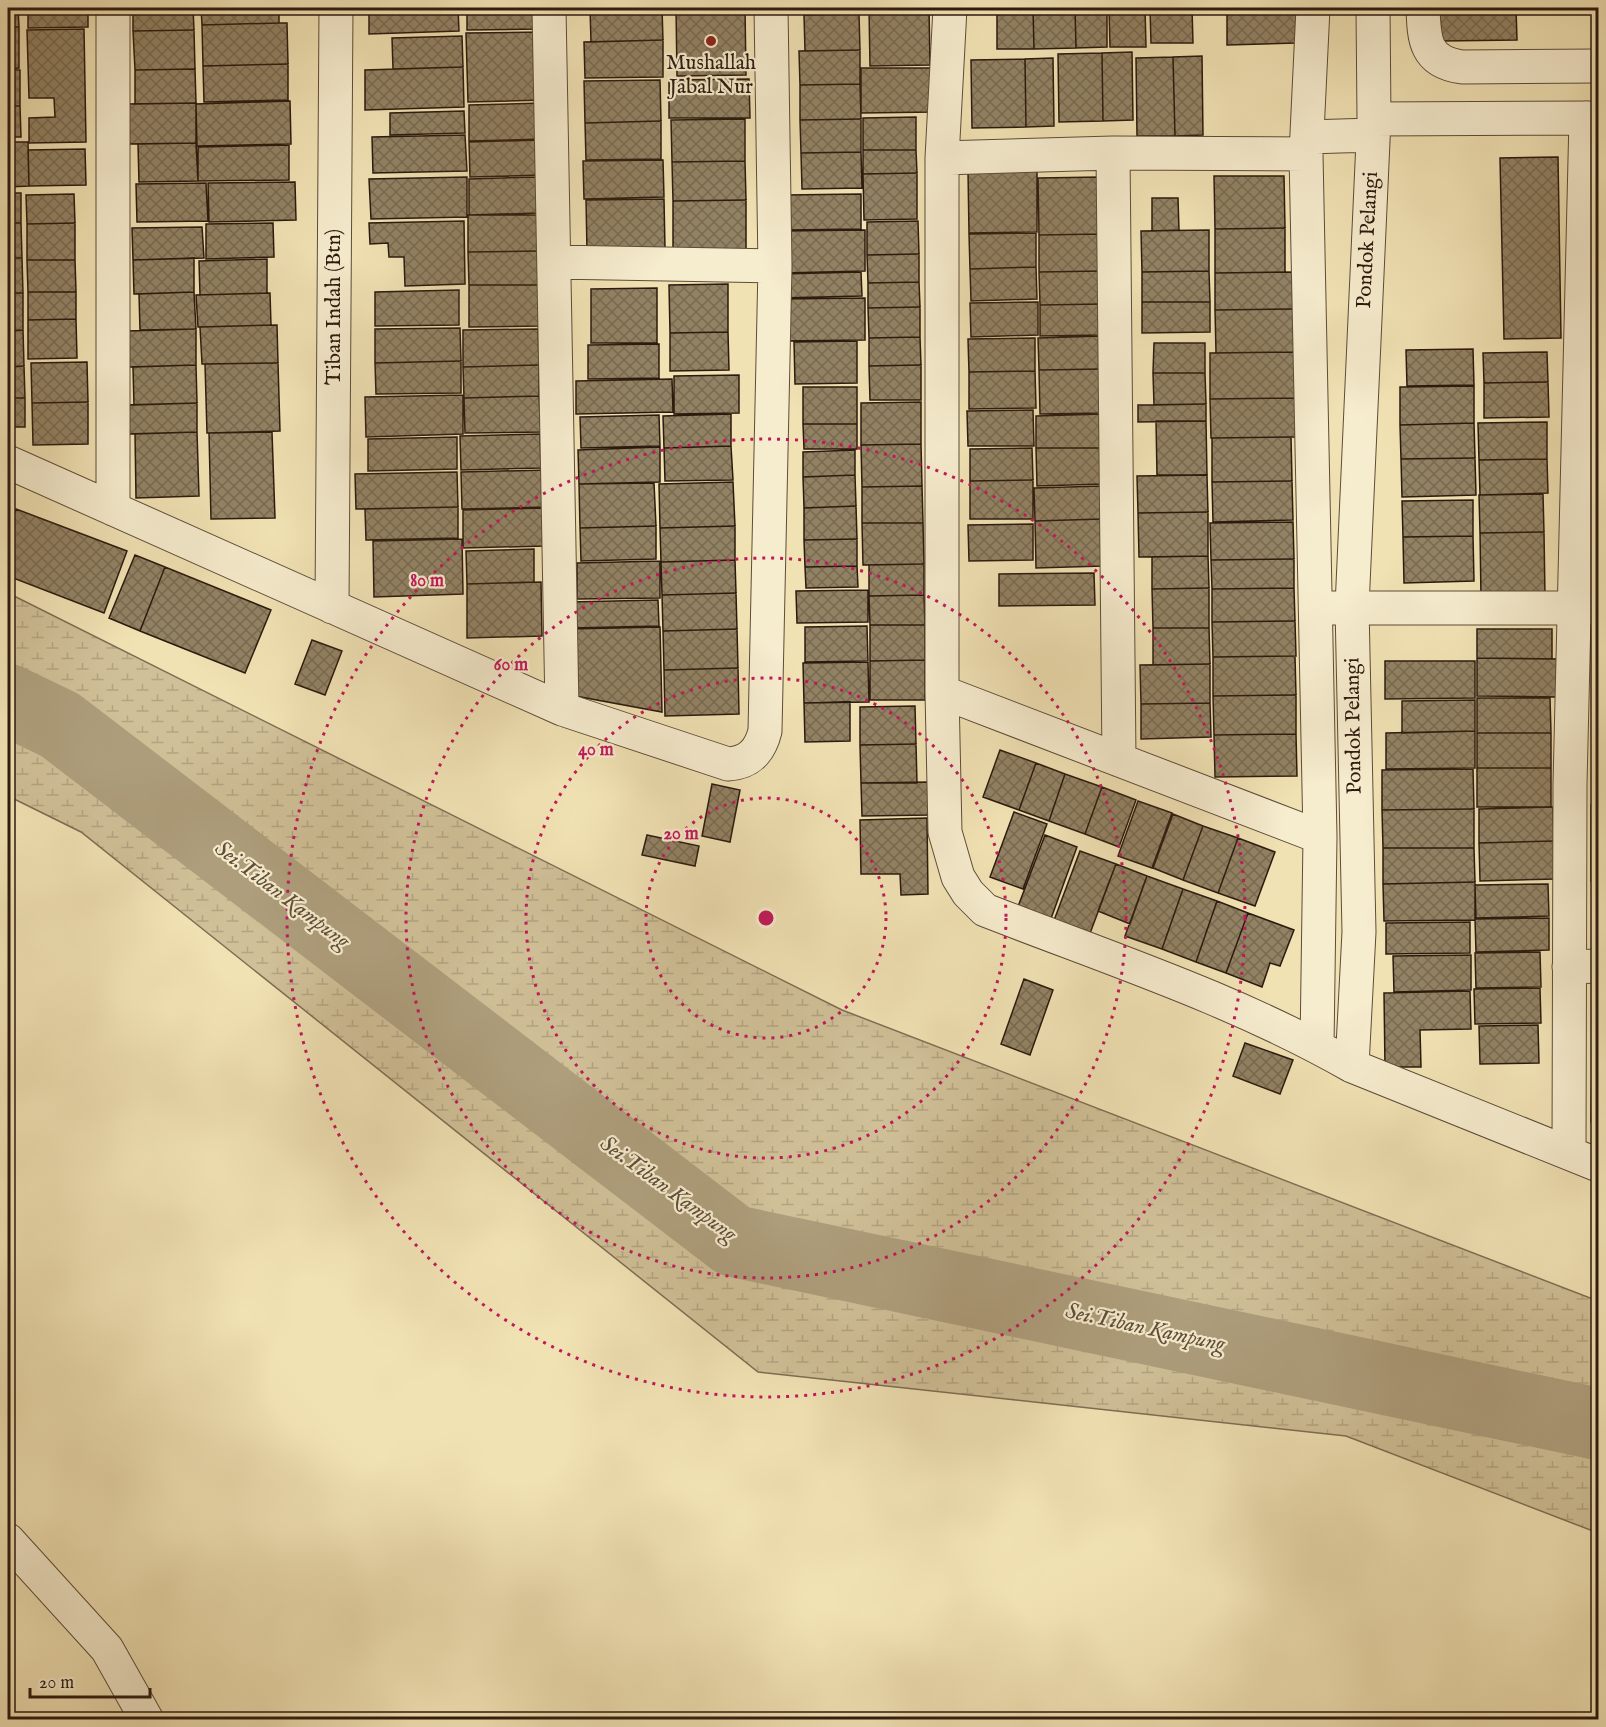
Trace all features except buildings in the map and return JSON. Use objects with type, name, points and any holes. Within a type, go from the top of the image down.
[{"type":"street","points":[[113,8],[113,509]]},
{"type":"street","name":"Tiban Indah (Btn)","points":[[332,607],[336,8]]},
{"type":"street","points":[[549,8],[562,709]]},
{"type":"street","points":[[8,462],[562,709],[728,764],[745,761],[762,744],[765,731],[775,266],[771,8]]},
{"type":"street","points":[[942,158],[1307,145],[1373,127],[1592,118],[1588,608],[1584,784],[1584,1159],[1352,1066],[1317,1046],[1221,1003],[985,910],[968,893],[958,877],[948,843],[942,692],[942,158],[950,8]]},
{"type":"street","points":[[1313,8],[1307,145],[1320,837],[1317,1046]]},
{"type":"street","name":"Pondok Pelangi","points":[[1352,1066],[1359,932],[1352,608],[1373,127],[1373,8]]},
{"type":"street","points":[[1423,8],[1426,40],[1434,58],[1446,65],[1462,67],[1599,66]]},
{"type":"street","points":[[1113,153],[1119,760]]},
{"type":"street","points":[[554,262],[775,266]]},
{"type":"street","points":[[1315,609],[1588,608]]},
{"type":"street","points":[[942,692],[1320,837]]},
{"type":"street","points":[[8,1540],[107,1649],[147,1719]]},
{"type":"green space","points":[[8,593],[842,1010],[1598,1301],[1598,1533],[1346,1436],[758,1372],[81,832],[8,796]]},
{"type":"waterway","name":"Sei.Tiban Kampung","points":[[8,700],[60,725],[734,1241],[1598,1424]]},
{"type":"place","name":"Mushallah Jabal Nur","points":[[711,41]]}]
